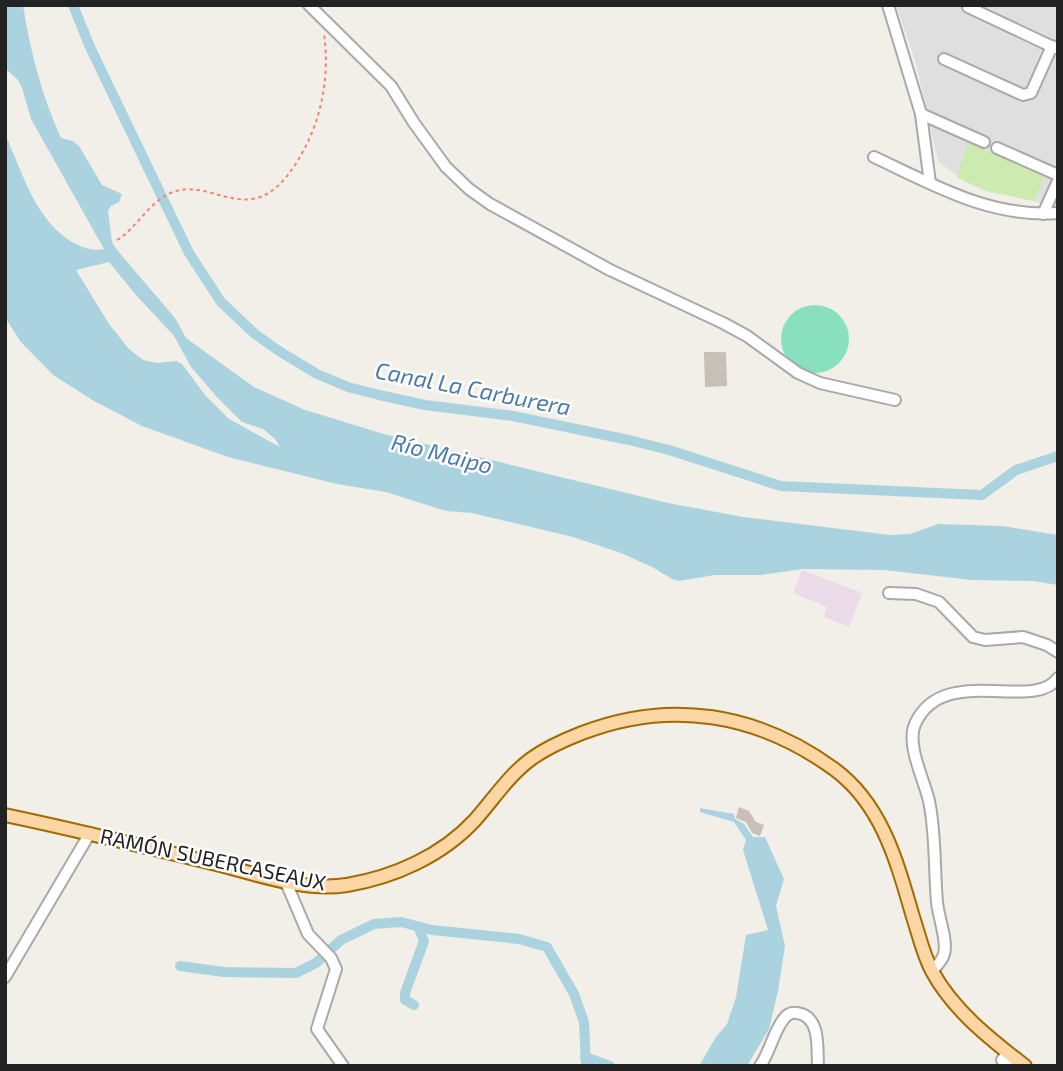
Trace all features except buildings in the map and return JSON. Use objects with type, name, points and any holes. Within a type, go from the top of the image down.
[{"type":"main road","name":"RAMÓN SUBERCASEAUX","points":[[5,815],[285,880],[326,887],[351,884],[429,857],[465,831],[509,780],[532,758],[550,747],[621,719],[645,716],[723,719],[763,729],[784,738],[832,768],[860,792],[877,817],[891,849],[921,945],[932,971],[964,1013],[1008,1060],[1025,1066]]},
{"type":"street","points":[[309,5],[391,86],[446,167],[469,190],[610,270],[723,323],[809,378],[839,388],[895,400]]},
{"type":"street","points":[[889,6],[921,114],[930,183]]},
{"type":"street","points":[[944,59],[1023,95],[1031,93],[1055,48],[968,7]]},
{"type":"street","points":[[921,114],[984,142]]},
{"type":"street","points":[[997,148],[1058,175]]},
{"type":"street","points":[[874,157],[989,208],[1015,213],[1058,214]]},
{"type":"street","points":[[1043,214],[1058,181]]},
{"type":"street","points":[[889,593],[916,594],[939,601],[973,637],[985,640],[1023,638],[1047,645],[1058,652]]},
{"type":"street","points":[[932,971],[944,956],[945,947],[937,904],[929,801],[911,739],[914,726],[921,713],[942,698],[963,691],[1026,691],[1044,688],[1058,678]]},
{"type":"street","points":[[5,977],[90,833]]},
{"type":"street","points":[[285,880],[308,934],[328,954],[337,970],[317,1030],[343,1066]]},
{"type":"street","points":[[760,1066],[782,1020],[790,1013],[804,1015],[816,1029],[818,1066]]},
{"type":"path","points":[[117,240],[157,201],[173,191],[191,190],[249,200],[267,194],[284,180],[306,146],[318,114],[326,70],[324,34]]},
{"type":"shaded area","points":[[896,5],[1058,5],[1058,209],[986,191],[965,182],[938,161],[915,60]]},
{"type":"shaded area","points":[[802,570],[862,593],[849,627],[824,617],[827,607],[793,593]]},
{"type":"green space","points":[[967,143],[1046,173],[1034,201],[986,191],[957,177]]},
{"type":"green space","points":[[815,305],[828,308],[839,315],[846,326],[849,339],[846,352],[839,363],[828,370],[815,373],[802,370],[791,363],[784,352],[781,339],[784,326],[791,315],[802,308]]},
{"type":"water","name":"Río Maipo","points":[[5,5],[23,5],[38,73],[61,138],[73,141],[79,146],[102,185],[122,194],[119,202],[108,211],[112,242],[175,318],[186,338],[254,387],[305,410],[384,434],[668,503],[743,517],[890,535],[910,534],[938,524],[1002,526],[1058,535],[1058,585],[1033,581],[972,580],[884,570],[803,569],[761,575],[715,575],[679,581],[621,553],[573,537],[472,513],[446,511],[386,492],[337,484],[228,457],[142,426],[94,401],[53,375],[20,341],[5,317],[5,134],[32,197],[51,225],[78,245],[104,249],[31,119],[18,80],[5,68]],"holes":[[[109,262],[174,336],[191,367],[216,396],[242,422],[263,429],[280,447],[229,419],[205,395],[182,364],[176,361],[157,363],[143,360],[129,349],[109,324],[76,270]]]},
{"type":"water","points":[[700,808],[734,814],[735,819],[744,824],[753,837],[765,837],[784,879],[776,906],[785,946],[778,991],[769,1029],[747,1066],[699,1066],[727,1024],[736,997],[746,935],[768,930],[743,850],[746,840],[734,822],[700,812]]},
{"type":"waterway","name":"Canal La Carburera","points":[[73,5],[90,47],[189,253],[221,302],[255,334],[317,374],[348,387],[425,405],[513,416],[629,440],[781,486],[982,495],[1016,470],[1058,456]]},
{"type":"waterway","points":[[180,966],[224,972],[296,973],[316,963],[341,940],[374,924],[401,922],[432,930],[519,939],[547,947],[574,994],[584,1022],[586,1066]]},
{"type":"waterway","points":[[414,1005],[405,1000],[405,993],[424,941],[418,926]]},
{"type":"waterway","points":[[585,1057],[610,1066]]}]
